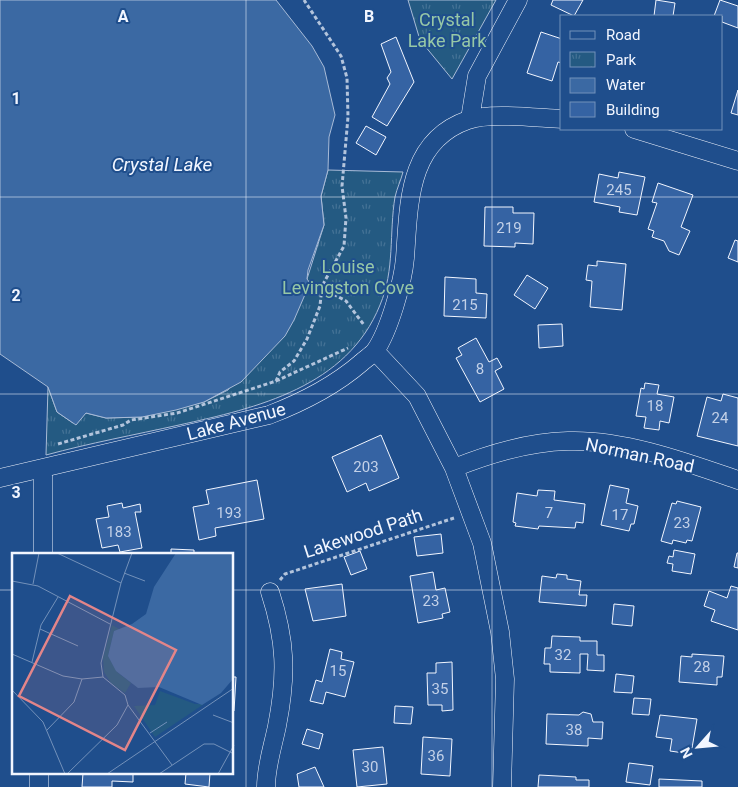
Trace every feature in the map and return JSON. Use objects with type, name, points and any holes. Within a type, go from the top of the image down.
[{"type":"street","points":[[470,119],[477,76],[518,0]]},
{"type":"street","points":[[502,787],[505,679],[500,632],[482,542],[454,468],[417,396],[375,351],[401,285],[410,197],[416,171],[428,150],[440,136],[470,119],[487,117],[560,119]]},
{"type":"street","points":[[638,130],[686,143],[738,162]]},
{"type":"street","name":"Lake Avenue","points":[[0,478],[269,415],[300,403],[328,388],[375,351]]},
{"type":"street","name":"Norman Road","points":[[454,468],[509,448],[570,440],[610,445],[667,457],[738,480]]},
{"type":"street","points":[[43,468],[43,553]]},
{"type":"street","points":[[266,787],[284,679],[283,645],[279,620],[270,592]]},
{"type":"street","points":[[39,774],[39,787]]},
{"type":"path","points":[[276,381],[280,372],[294,361],[307,339],[320,306],[322,288],[344,246],[346,218],[342,186],[349,97],[347,78],[341,56],[304,0]]},
{"type":"path","points":[[322,288],[346,301],[364,325]]},
{"type":"path","points":[[50,447],[124,425],[131,420],[177,413],[276,381],[348,348]]},
{"type":"path","name":"Lakewood Path","points":[[270,592],[285,574],[472,512]]},
{"type":"green space","name":"Crystal Lake Park","points":[[408,0],[496,0],[452,79],[420,40]]},
{"type":"green space","name":"Louise Levingston Cove","points":[[328,170],[403,172],[395,197],[390,265],[385,292],[365,333],[346,356],[322,375],[296,389],[239,411],[46,455],[48,387],[57,412],[73,423],[86,413],[106,418],[142,417],[204,402],[228,390],[307,279],[324,225],[321,196]]},
{"type":"water","name":"Crystal Lake","points":[[0,0],[276,0],[312,46],[324,67],[335,115],[329,137],[328,170],[321,196],[324,225],[308,270],[307,279],[310,283],[294,320],[285,336],[241,382],[204,402],[176,410],[142,417],[106,418],[86,413],[76,425],[57,412],[48,387],[0,354]]},
{"type":"building","points":[[553,0],[583,0],[575,15],[551,5]]},
{"type":"building","points":[[656,0],[675,3],[673,15],[654,15]]},
{"type":"building","points":[[720,0],[738,6],[738,28],[723,22],[723,15],[714,15]]},
{"type":"building","points":[[541,32],[560,38],[560,62],[558,62],[552,81],[527,73]]},
{"type":"building","points":[[396,37],[414,82],[387,126],[372,117],[390,84],[387,78],[391,72],[381,44]]},
{"type":"building","points":[[738,90],[738,115],[731,113]]},
{"type":"building","points":[[366,126],[386,137],[376,155],[356,143]]},
{"type":"building","points":[[619,172],[645,177],[637,215],[619,212],[620,207],[594,202],[599,174],[618,178]]},
{"type":"building","points":[[658,183],[693,195],[681,227],[690,231],[679,255],[669,251],[664,241],[652,237],[654,231],[648,229],[657,203],[652,202]]},
{"type":"building","points":[[485,207],[513,207],[513,213],[534,213],[533,244],[515,243],[515,247],[484,246]]},
{"type":"building","points":[[735,240],[738,241],[738,262],[728,258]]},
{"type":"building","points":[[597,261],[626,264],[622,310],[590,307],[592,281],[586,280],[588,265],[597,266]]},
{"type":"building","points":[[527,275],[548,288],[535,309],[514,295]]},
{"type":"building","points":[[445,277],[476,279],[476,293],[487,294],[486,318],[444,316]]},
{"type":"building","points":[[562,324],[563,346],[539,348],[538,325]]},
{"type":"building","points":[[476,338],[489,362],[497,358],[502,367],[495,371],[504,389],[480,402],[456,358],[462,355],[458,348]]},
{"type":"building","points":[[645,383],[659,385],[657,394],[674,397],[669,423],[660,421],[659,430],[644,428],[646,417],[636,416],[641,388],[644,389]]},
{"type":"building","points":[[723,394],[738,398],[738,446],[697,436],[707,397],[721,401]]},
{"type":"building","points":[[381,435],[399,478],[369,491],[366,483],[347,492],[332,457]]},
{"type":"building","points":[[257,480],[264,519],[215,528],[216,536],[199,540],[193,507],[209,504],[206,490]]},
{"type":"building","points":[[610,485],[629,489],[626,503],[638,506],[634,524],[631,524],[629,531],[601,525]]},
{"type":"building","points":[[538,490],[555,491],[554,500],[585,504],[583,523],[576,522],[575,528],[539,526],[538,529],[515,526],[516,523],[513,522],[517,493],[537,496]]},
{"type":"building","points":[[677,501],[701,507],[692,541],[687,540],[686,543],[673,540],[672,544],[661,541],[672,503],[676,504]]},
{"type":"building","points":[[122,503],[123,508],[140,504],[141,512],[135,512],[142,548],[120,552],[118,545],[102,548],[96,519],[109,517],[107,506]]},
{"type":"building","points":[[441,534],[443,553],[417,556],[414,537]]},
{"type":"building","points":[[171,549],[194,550],[194,553],[171,553]]},
{"type":"building","points":[[674,550],[695,554],[691,574],[672,571],[673,564],[667,563],[669,556],[673,557]]},
{"type":"building","points":[[360,551],[367,569],[351,575],[344,557]]},
{"type":"building","points":[[738,553],[738,568],[734,567]]},
{"type":"building","points":[[433,572],[436,590],[445,588],[450,612],[442,614],[443,618],[418,623],[410,576]]},
{"type":"building","points":[[557,574],[567,575],[567,579],[581,581],[579,595],[587,595],[586,606],[539,602],[542,576],[556,578]]},
{"type":"building","points":[[342,584],[346,616],[313,621],[305,589]]},
{"type":"building","points":[[731,586],[738,588],[738,630],[711,621],[715,610],[704,606],[709,591],[727,598]]},
{"type":"building","points":[[614,604],[634,606],[632,626],[612,624]]},
{"type":"building","points":[[552,636],[580,637],[580,641],[597,641],[597,655],[604,655],[604,671],[587,670],[588,654],[580,654],[580,673],[550,672],[550,664],[544,664],[545,648],[551,648]]},
{"type":"building","points":[[330,649],[342,652],[341,659],[354,662],[345,697],[326,692],[323,704],[310,701],[316,680],[322,682]]},
{"type":"building","points":[[692,654],[724,656],[722,677],[717,677],[717,685],[679,682],[681,656],[692,657]]},
{"type":"building","points":[[452,662],[453,710],[442,711],[442,705],[428,705],[427,673],[436,673],[436,663]]},
{"type":"building","points":[[616,674],[634,676],[632,693],[614,692]]},
{"type":"building","points":[[234,677],[236,677],[234,711]]},
{"type":"building","points":[[634,698],[651,699],[649,715],[632,714]]},
{"type":"building","points":[[395,706],[413,707],[411,724],[394,723]]},
{"type":"building","points":[[583,712],[591,714],[593,722],[603,722],[602,739],[588,738],[588,746],[546,744],[547,714],[579,715]]},
{"type":"building","points":[[660,715],[697,719],[691,754],[670,751],[672,739],[656,737]]},
{"type":"building","points":[[307,729],[323,734],[319,749],[302,744]]},
{"type":"building","points":[[423,737],[452,739],[450,776],[421,774]]},
{"type":"building","points":[[383,747],[387,784],[357,787],[353,750]]},
{"type":"building","points":[[629,763],[653,766],[650,785],[626,782]]},
{"type":"building","points":[[315,767],[324,787],[299,787],[297,774]]},
{"type":"building","points":[[83,774],[133,774],[133,782],[112,781],[112,787],[82,787]]},
{"type":"building","points":[[186,774],[210,774],[209,787],[185,784]]},
{"type":"building","points":[[539,775],[576,777],[576,780],[589,780],[589,787],[538,787]]},
{"type":"building","points":[[659,779],[702,781],[702,787],[659,787]]}]
